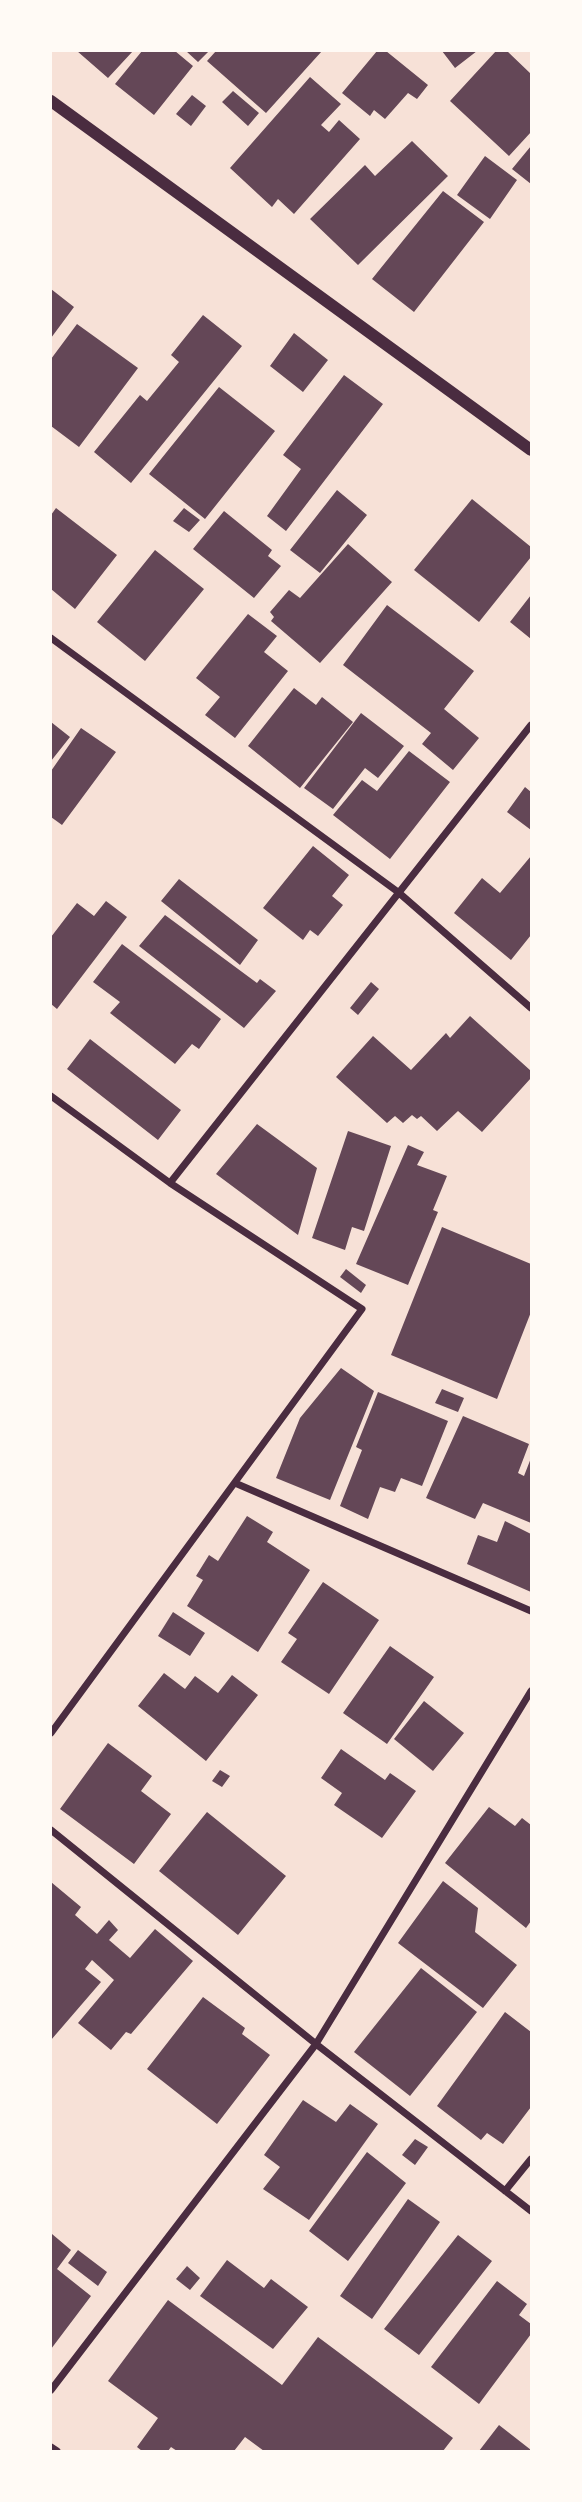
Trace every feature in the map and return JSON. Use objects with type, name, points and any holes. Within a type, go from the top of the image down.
[{"type":"street","points":[[51,101],[531,450]]},
{"type":"street","points":[[51,638],[398,892],[531,1008]]},
{"type":"street","points":[[170,1183],[531,725]]},
{"type":"street","points":[[51,1097],[170,1183],[362,1309],[51,1733]]},
{"type":"street","points":[[235,1483],[531,1611]]},
{"type":"street","points":[[51,2390],[316,2044],[531,1691]]},
{"type":"street","points":[[51,1830],[316,2044],[531,2211]]},
{"type":"street","points":[[505,2191],[531,2159]]},
{"type":"street","points":[[51,2447],[57,2451]]},
{"type":"building","points":[[77,51],[133,51],[108,78]]},
{"type":"building","points":[[142,51],[175,51],[193,66],[154,115],[115,84]]},
{"type":"building","points":[[186,51],[209,51],[198,62]]},
{"type":"building","points":[[216,51],[322,51],[266,113],[207,61]]},
{"type":"building","points":[[377,51],[386,51],[428,85],[417,99],[408,93],[385,119],[374,110],[370,116],[342,93]]},
{"type":"building","points":[[442,51],[477,51],[455,68]]},
{"type":"building","points":[[496,51],[507,51],[531,74],[531,132],[509,156],[450,101]]},
{"type":"building","points":[[310,77],[341,104],[321,125],[329,132],[339,120],[360,139],[294,214],[278,199],[272,207],[230,168]]},
{"type":"building","points":[[233,91],[259,113],[248,126],[222,102]]},
{"type":"building","points":[[192,95],[206,106],[191,126],[176,114]]},
{"type":"building","points":[[412,141],[448,176],[358,265],[310,219],[365,165],[375,176]]},
{"type":"building","points":[[531,146],[531,184],[512,169]]},
{"type":"building","points":[[485,156],[517,180],[490,219],[457,195]]},
{"type":"building","points":[[443,191],[484,222],[414,312],[372,279]]},
{"type":"building","points":[[51,289],[74,307],[51,338]]},
{"type":"building","points":[[203,315],[242,346],[131,483],[94,452],[140,395],[147,401],[179,362],[171,355]]},
{"type":"building","points":[[77,324],[138,368],[79,447],[51,426],[51,359]]},
{"type":"building","points":[[294,333],[328,360],[303,392],[270,366]]},
{"type":"building","points":[[344,375],[383,404],[286,531],[267,516],[301,469],[283,455]]},
{"type":"building","points":[[219,387],[275,431],[205,519],[149,474]]},
{"type":"building","points":[[337,490],[367,515],[320,573],[290,550]]},
{"type":"building","points":[[472,499],[531,547],[531,557],[479,622],[414,570]]},
{"type":"building","points":[[56,508],[117,555],[75,609],[51,589],[51,515]]},
{"type":"building","points":[[184,508],[200,520],[189,532],[173,521]]},
{"type":"building","points":[[224,511],[272,550],[268,556],[281,566],[254,598],[193,549]]},
{"type":"building","points":[[348,544],[392,582],[320,663],[271,621],[274,617],[270,612],[289,590],[300,598]]},
{"type":"building","points":[[155,550],[204,589],[145,661],[97,622]]},
{"type":"building","points":[[531,595],[531,639],[510,622]]},
{"type":"building","points":[[387,605],[474,671],[444,709],[479,738],[453,770],[422,744],[431,733],[343,665]]},
{"type":"building","points":[[248,614],[277,636],[264,652],[288,671],[235,738],[205,715],[220,697],[196,678]]},
{"type":"building","points":[[294,688],[316,705],[322,697],[353,722],[300,788],[248,746]]},
{"type":"building","points":[[361,713],[404,746],[378,778],[365,768],[333,809],[304,788]]},
{"type":"building","points":[[51,722],[70,737],[51,761]]},
{"type":"building","points":[[81,728],[116,752],[62,825],[51,817],[51,771]]},
{"type":"building","points":[[409,751],[450,782],[390,859],[333,815],[362,780],[377,791]]},
{"type":"building","points":[[525,787],[531,792],[531,830],[507,812]]},
{"type":"building","points":[[313,846],[349,875],[332,896],[343,905],[318,936],[310,930],[303,940],[263,908]]},
{"type":"building","points":[[531,856],[531,935],[511,960],[454,913],[482,878],[500,893]]},
{"type":"building","points":[[179,879],[258,940],[240,965],[161,901]]},
{"type":"building","points":[[106,901],[127,917],[57,1009],[51,1004],[51,937],[77,903],[94,916]]},
{"type":"building","points":[[165,915],[257,983],[260,979],[276,991],[244,1028],[139,946]]},
{"type":"building","points":[[122,944],[221,1019],[199,1049],[192,1044],[175,1064],[110,1013],[120,1002],[93,982]]},
{"type":"building","points":[[371,982],[379,989],[358,1015],[350,1008]]},
{"type":"building","points":[[470,1016],[531,1071],[531,1078],[482,1132],[458,1111],[437,1131],[421,1116],[417,1119],[412,1115],[403,1123],[395,1116],[387,1123],[336,1077],[373,1036],[411,1070],[446,1033],[450,1038]]},
{"type":"building","points":[[90,1039],[181,1110],[158,1140],[67,1069]]},
{"type":"building","points":[[257,1124],[317,1168],[298,1235],[216,1174]]},
{"type":"building","points":[[348,1131],[391,1146],[364,1231],[352,1227],[345,1250],[312,1238]]},
{"type":"building","points":[[408,1145],[424,1152],[417,1165],[447,1176],[433,1210],[438,1212],[408,1285],[356,1264]]},
{"type":"building","points":[[442,1227],[531,1264],[531,1312],[497,1399],[391,1355]]},
{"type":"building","points":[[346,1269],[366,1285],[361,1293],[340,1277]]},
{"type":"building","points":[[341,1368],[374,1391],[330,1500],[276,1478],[300,1418]]},
{"type":"building","points":[[442,1389],[464,1398],[458,1412],[435,1403]]},
{"type":"building","points":[[378,1392],[448,1421],[422,1486],[401,1478],[395,1492],[380,1487],[368,1519],[340,1506],[362,1450],[356,1447]]},
{"type":"building","points":[[463,1416],[529,1444],[518,1473],[524,1476],[531,1458],[531,1523],[483,1503],[475,1519],[426,1498]]},
{"type":"building","points":[[247,1516],[273,1532],[267,1542],[310,1570],[258,1652],[187,1606],[203,1580],[196,1576],[209,1555],[218,1561]]},
{"type":"building","points":[[505,1521],[531,1534],[531,1592],[467,1564],[478,1535],[497,1542]]},
{"type":"building","points":[[323,1582],[379,1620],[329,1694],[281,1662],[297,1639],[288,1633]]},
{"type":"building","points":[[173,1612],[205,1633],[190,1656],[158,1636]]},
{"type":"building","points":[[390,1646],[434,1677],[387,1744],[343,1713]]},
{"type":"building","points":[[164,1673],[185,1689],[195,1676],[218,1693],[232,1675],[258,1695],[206,1761],[138,1706]]},
{"type":"building","points":[[424,1701],[464,1733],[433,1771],[394,1739]]},
{"type":"building","points":[[108,1743],[152,1776],[141,1791],[171,1814],[134,1864],[60,1809]]},
{"type":"building","points":[[341,1749],[385,1780],[390,1773],[416,1791],[382,1838],[334,1805],[342,1793],[321,1778]]},
{"type":"building","points":[[220,1770],[230,1776],[222,1787],[212,1781]]},
{"type":"building","points":[[489,1807],[515,1826],[522,1818],[531,1825],[531,1921],[526,1928],[445,1863]]},
{"type":"building","points":[[207,1812],[286,1876],[238,1935],[159,1871]]},
{"type":"building","points":[[443,1881],[478,1908],[475,1932],[517,1965],[483,2008],[398,1943]]},
{"type":"building","points":[[51,1882],[81,1907],[75,1915],[97,1934],[109,1920],[118,1930],[109,1940],[130,1958],[155,1929],[193,1961],[131,2034],[126,2032],[111,2050],[78,2023],[114,1980],[92,1960],[85,1969],[101,1982],[51,2040]]},
{"type":"building","points":[[421,1968],[477,2012],[410,2096],[354,2052]]},
{"type":"building","points":[[203,1997],[245,2028],[242,2034],[270,2055],[217,2124],[147,2069]]},
{"type":"building","points":[[505,2012],[531,2032],[531,2107],[503,2144],[487,2133],[481,2140],[437,2106]]},
{"type":"building","points":[[303,2100],[336,2122],[350,2104],[378,2124],[309,2220],[263,2189],[280,2167],[264,2155]]},
{"type":"building","points":[[415,2139],[428,2147],[415,2165],[402,2155]]},
{"type":"building","points":[[367,2152],[406,2183],[348,2261],[309,2231]]},
{"type":"building","points":[[408,2199],[440,2222],[372,2319],[340,2296]]},
{"type":"building","points":[[52,2234],[71,2250],[57,2269],[91,2296],[51,2349]]},
{"type":"building","points":[[458,2235],[492,2261],[419,2355],[384,2329]]},
{"type":"building","points":[[78,2250],[107,2272],[98,2286],[68,2263]]},
{"type":"building","points":[[227,2260],[264,2288],[271,2279],[308,2307],[273,2349],[200,2296]]},
{"type":"building","points":[[187,2266],[200,2278],[190,2290],[176,2279]]},
{"type":"building","points":[[497,2281],[527,2304],[519,2315],[531,2324],[531,2334],[479,2404],[431,2367]]},
{"type":"building","points":[[168,2300],[282,2385],[318,2337],[453,2438],[443,2451],[264,2451],[245,2437],[234,2451],[177,2451],[171,2447],[168,2451],[142,2451],[137,2447],[158,2418],[108,2381]]},
{"type":"building","points":[[499,2425],[531,2450],[531,2451],[479,2451]]}]
